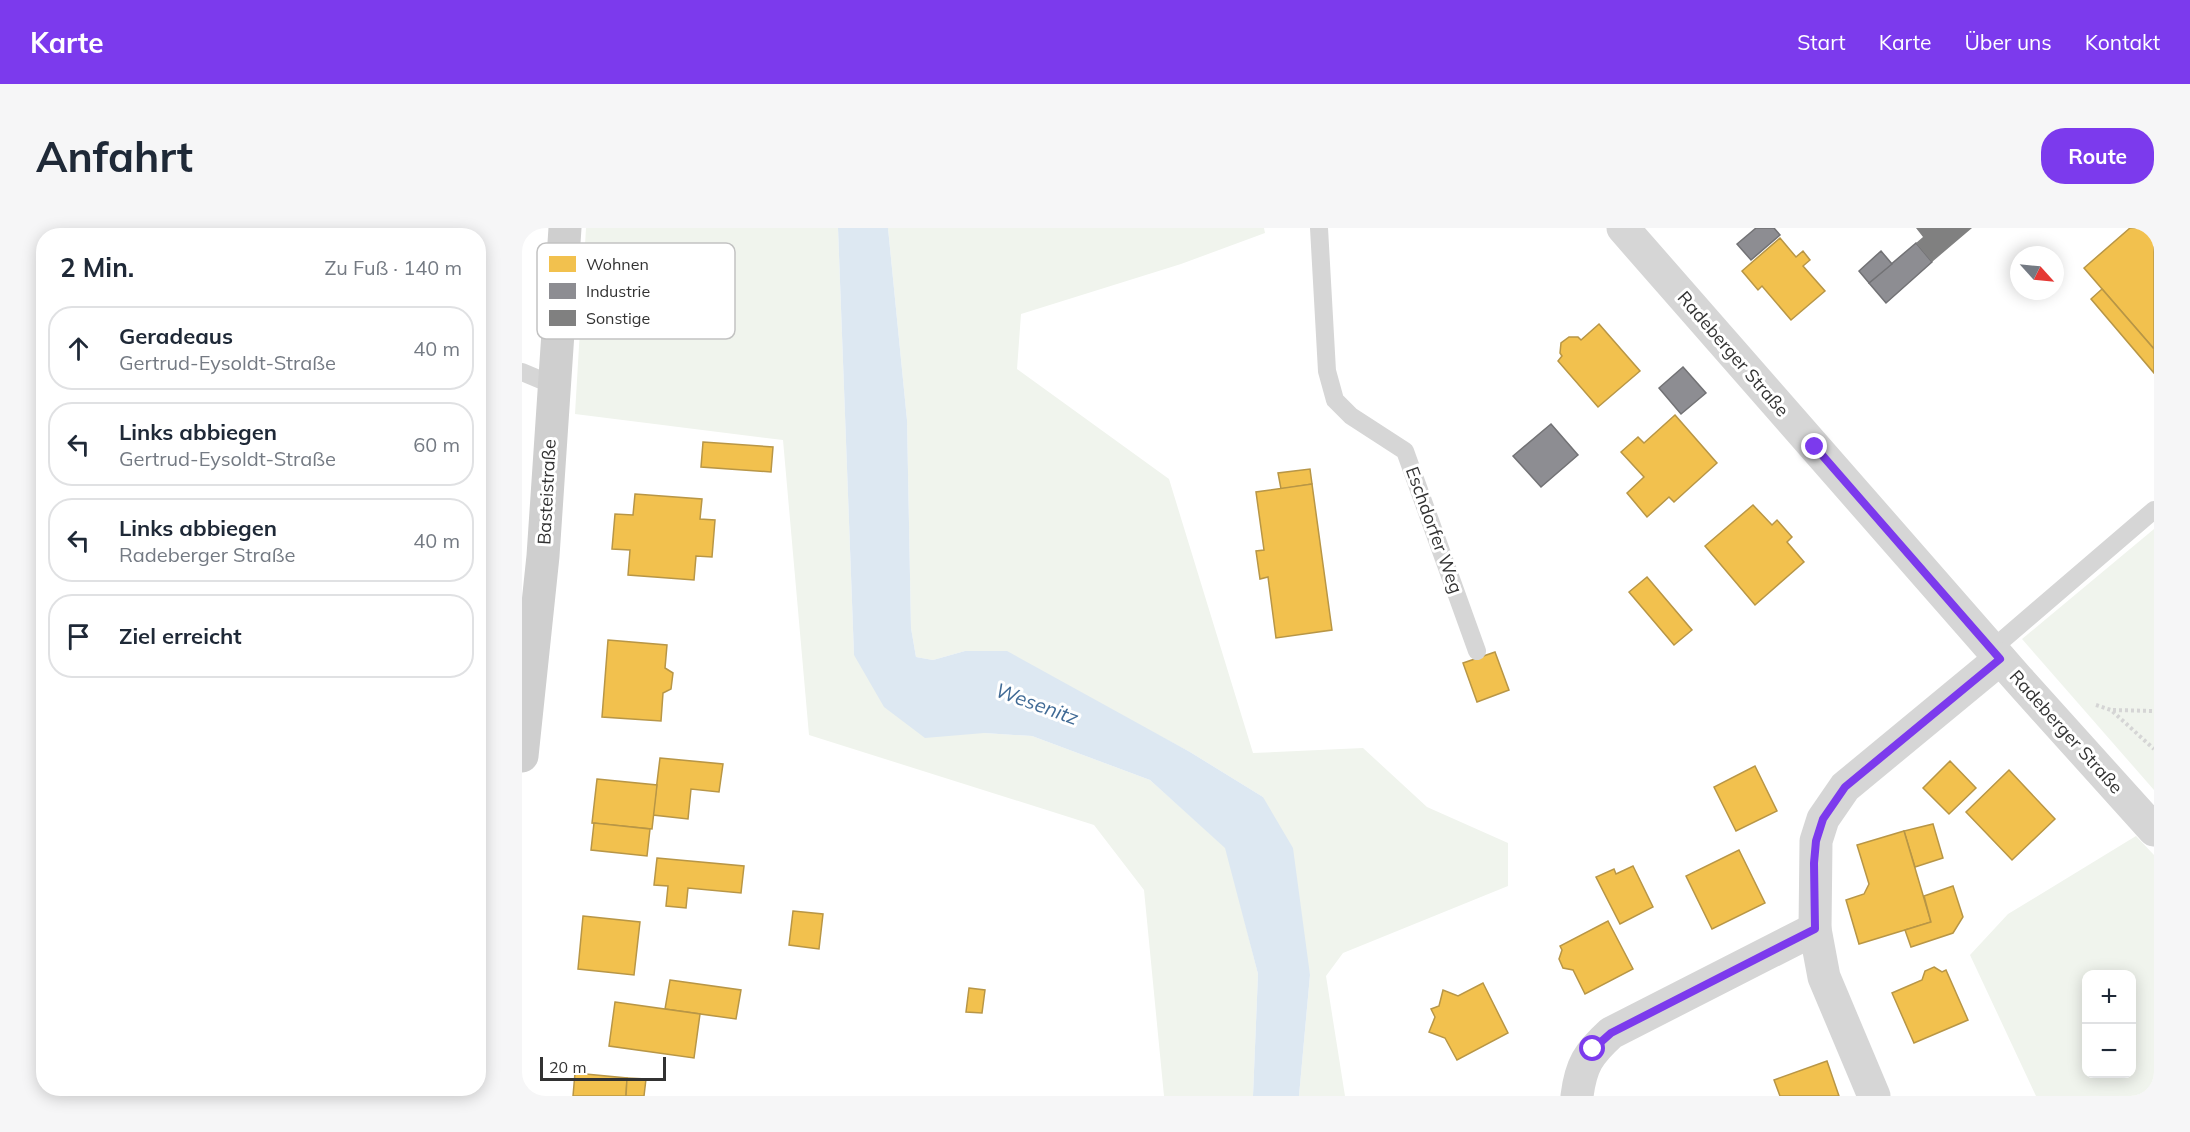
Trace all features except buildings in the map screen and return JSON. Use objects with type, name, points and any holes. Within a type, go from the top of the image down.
[{"type":"main road","name":"Basteistraße","points":[[564,243],[565,228]]},
{"type":"main road","name":"Basteistraße","points":[[522,756],[527,662],[543,556],[557,339]]},
{"type":"street","name":"Radeberger Straße","points":[[1623,228],[1996,654],[2154,830]]},
{"type":"street","points":[[1874,1096],[1833,1004],[1824,977],[1815,929],[1816,841],[1823,819],[1845,787],[1996,654]]},
{"type":"street","points":[[1577,1096],[1580,1070],[1593,1049],[1611,1033],[1815,929]]},
{"type":"lane","name":"Eschdorfer Weg","points":[[1319,228],[1327,371],[1335,400],[1351,416],[1405,452],[1478,651]]},
{"type":"lane","points":[[522,372],[553,385]]},
{"type":"lane","points":[[1996,654],[2154,510]]},
{"type":"path","points":[[2111,710],[2154,711]]},
{"type":"shaded area","points":[[586,228],[838,228],[854,655],[984,733],[1032,736],[1150,780],[1226,848],[1258,974],[1253,1096],[1164,1096],[1144,890],[1094,825],[809,735],[783,440],[575,414],[579,339],[735,339],[735,243],[585,243]]},
{"type":"shaded area","points":[[888,228],[1264,228],[1265,233],[1181,264],[1021,314],[1017,369],[1169,479],[1253,753],[1363,748],[1427,807],[1508,843],[1508,886],[1343,953],[1326,976],[1345,1096],[1299,1096],[1310,975],[1263,797],[1190,752],[1106,707],[965,651],[933,660],[916,657],[911,628],[907,420]]},
{"type":"shaded area","points":[[2154,529],[2154,790],[2022,639]]},
{"type":"shaded area","points":[[2136,836],[2154,855],[2154,1096],[2036,1096],[1970,955],[2008,914]]},
{"type":"water","name":"Wesenitz","points":[[838,228],[888,228],[907,420],[911,628],[916,657],[933,660],[965,651],[1007,651],[1190,752],[1263,797],[1293,848],[1310,975],[1299,1096],[1253,1096],[1258,974],[1225,848],[1150,780],[1032,736],[984,733],[925,738],[884,707],[854,655]]},
{"type":"route","points":[[1593,1049],[1611,1033],[1815,929],[1814,863],[1816,841],[1823,819],[1845,787],[2000,659],[1815,447]]}]
